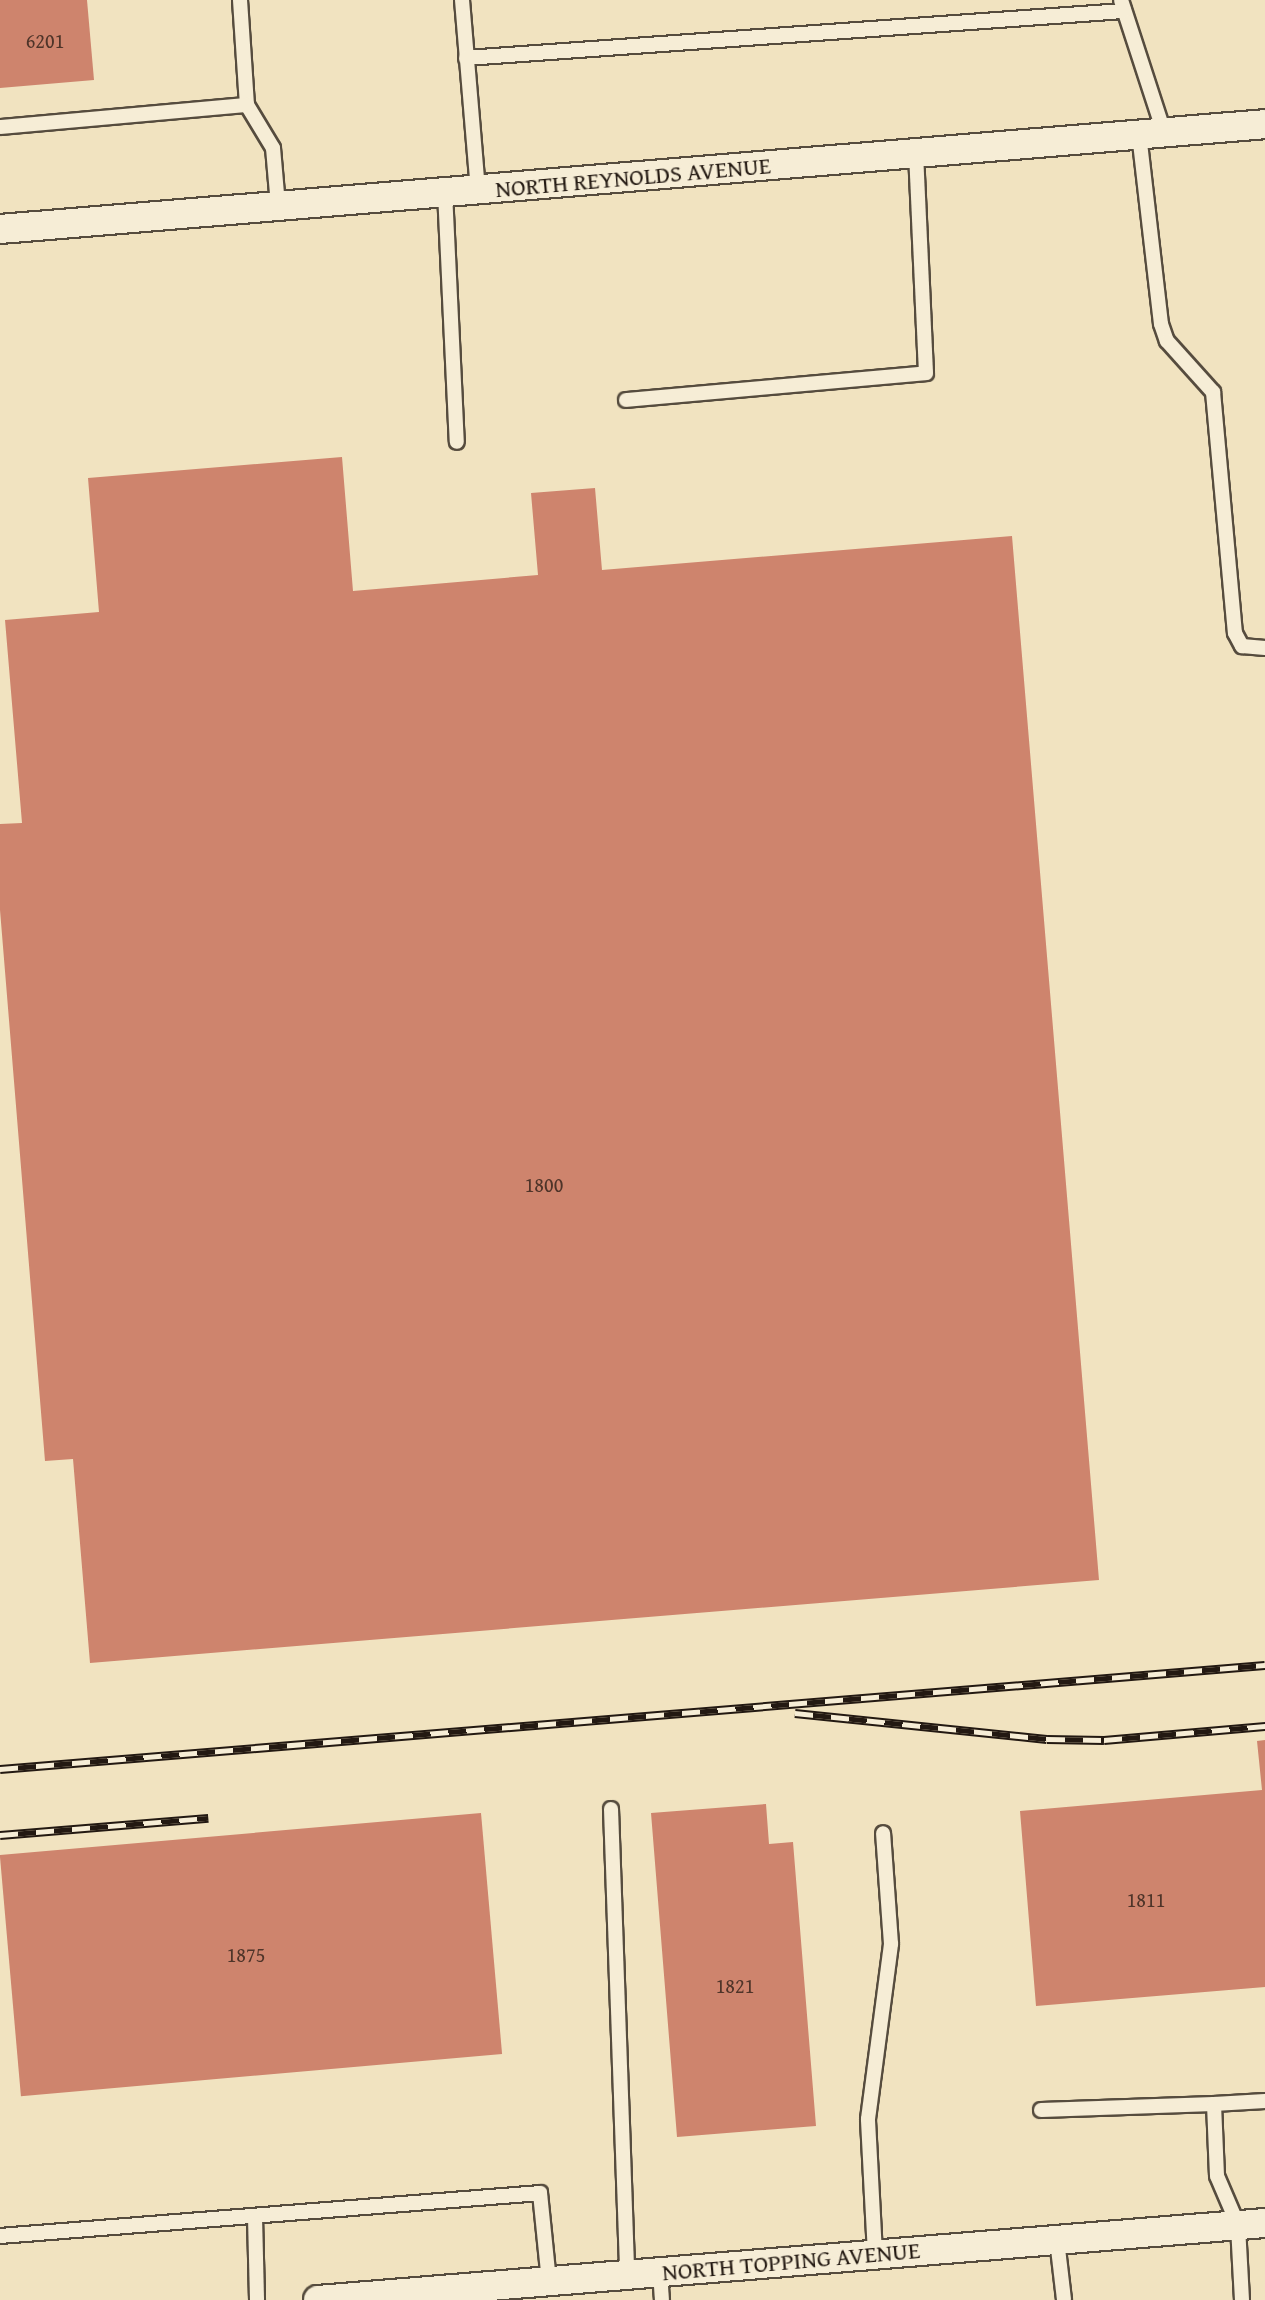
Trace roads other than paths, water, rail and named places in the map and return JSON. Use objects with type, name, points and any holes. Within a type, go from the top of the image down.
[{"type":"street","name":"NORTH REYNOLDS AVENUE","points":[[0,229],[1265,124]]},
{"type":"street","name":"NORTH TOPPING AVENUE","points":[[318,2300],[627,2275],[661,2286],[875,2254],[1251,2224]]},
{"type":"lane","points":[[240,0],[247,105],[273,148],[278,205]]},
{"type":"lane","points":[[462,0],[478,189]]},
{"type":"lane","points":[[466,58],[1123,6],[1151,133],[1161,324],[1167,341],[1213,392],[1235,633],[1242,646],[1265,648]]},
{"type":"lane","points":[[0,127],[247,105]]},
{"type":"lane","points":[[626,400],[926,373],[916,153]]},
{"type":"lane","points":[[445,192],[457,442]]},
{"type":"lane","points":[[611,1809],[627,2275]]},
{"type":"lane","points":[[875,2254],[868,2119],[891,1944],[883,1833]]},
{"type":"lane","points":[[1041,2110],[1265,2101]]},
{"type":"lane","points":[[1214,2104],[1217,2176],[1251,2224],[1242,2300]]},
{"type":"lane","points":[[0,2236],[540,2193],[549,2281]]},
{"type":"lane","points":[[255,2217],[257,2300]]},
{"type":"lane","points":[[1057,2240],[1064,2300]]},
{"type":"railway","points":[[0,1769],[1265,1665]]},
{"type":"railway","points":[[795,1713],[1047,1739],[1104,1740],[1265,1726]]},
{"type":"railway","points":[[0,1835],[208,1818]]}]
